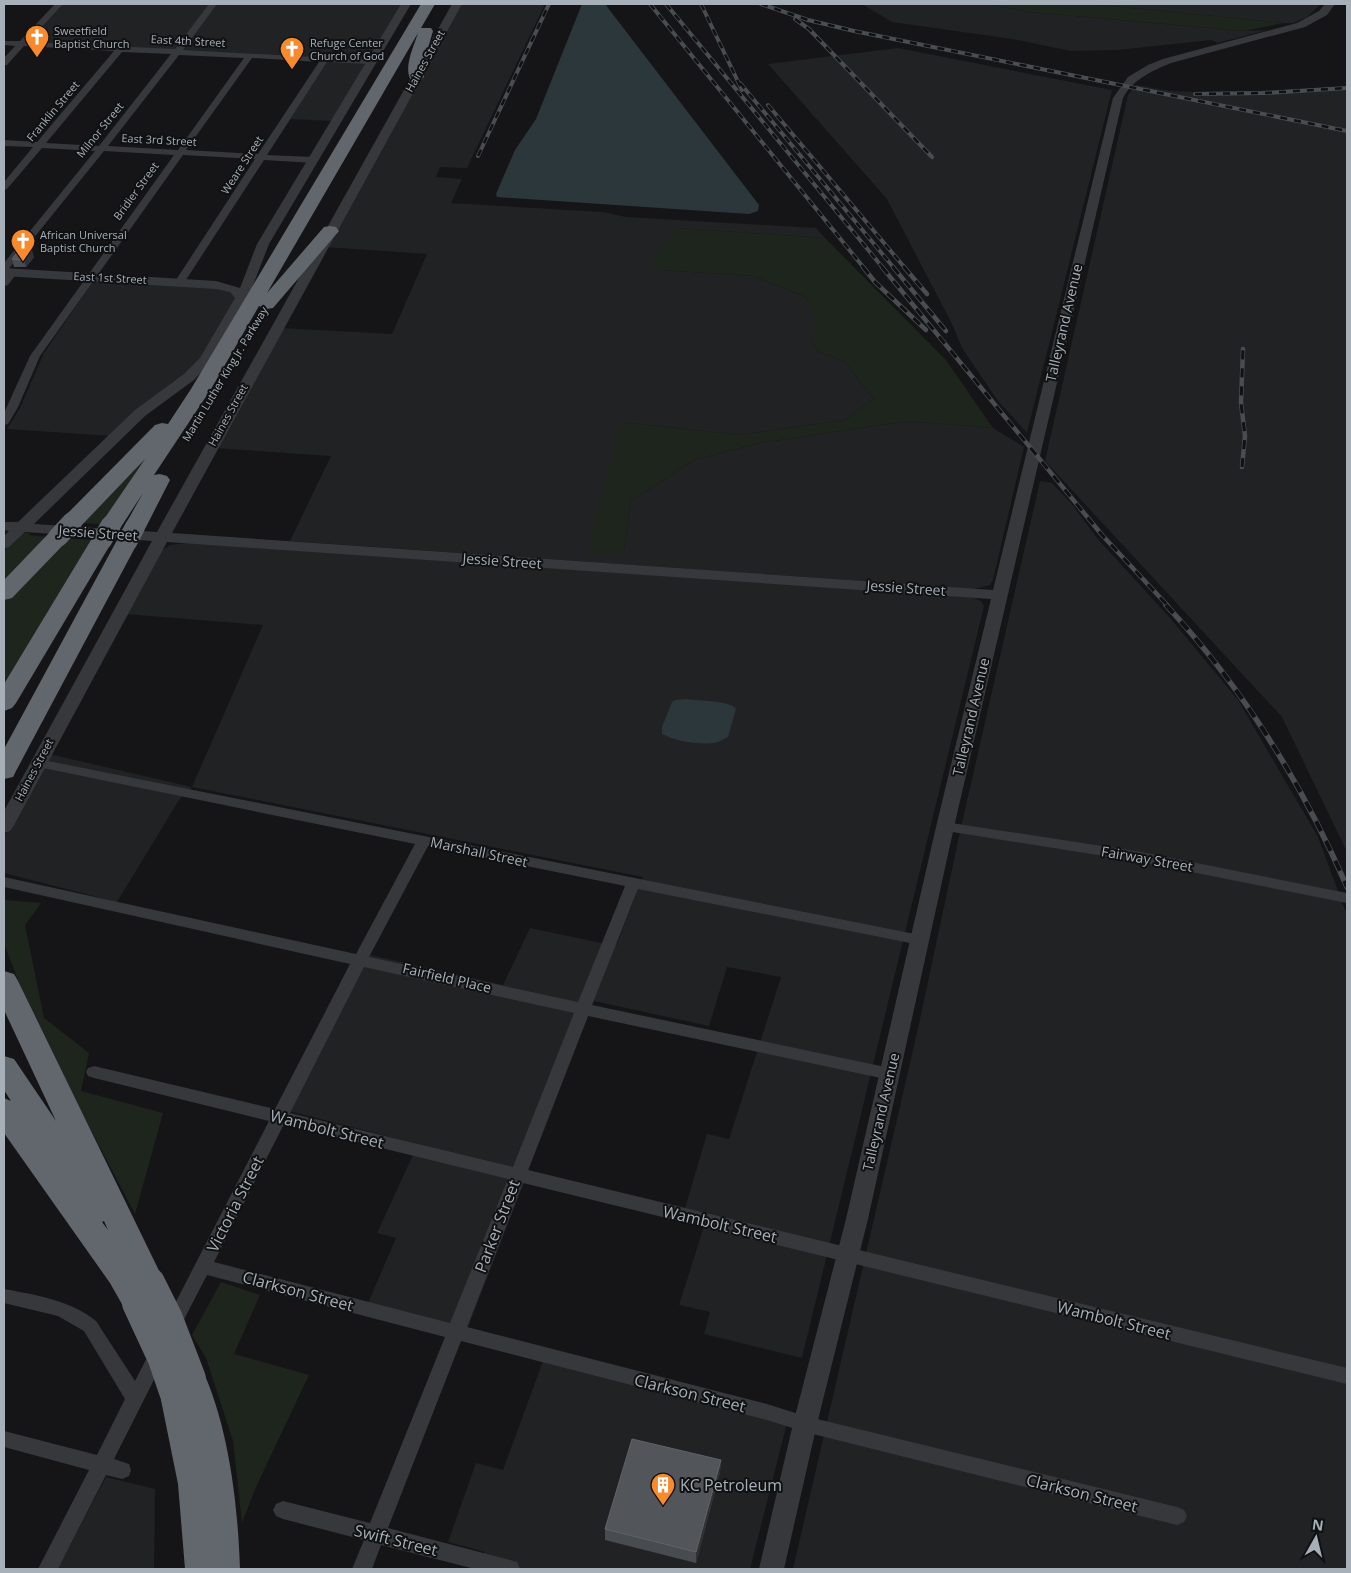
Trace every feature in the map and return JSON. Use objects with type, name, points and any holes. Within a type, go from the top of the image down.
[{"type":"highway","name":"Martin Luther King Jr. Parkway","points":[[4,740],[201,389],[296,227],[421,26],[441,4]]},
{"type":"highway","name":"Martin Luther King Jr. Parkway","points":[[4,703],[160,480],[219,388],[421,26],[427,5]]},
{"type":"highway","points":[[416,77],[421,26]]},
{"type":"highway","points":[[348,103],[421,26]]},
{"type":"highway","points":[[296,227],[310,186],[314,160]]},
{"type":"highway","points":[[267,304],[330,231]]},
{"type":"highway","points":[[4,593],[201,389]]},
{"type":"highway","points":[[4,771],[121,534]]},
{"type":"highway","points":[[4,981],[144,1293],[164,1358],[203,1423],[214,1473],[220,1523],[222,1569]]},
{"type":"highway","points":[[4,1067],[144,1293]]},
{"type":"highway","points":[[4,1110],[121,1273],[144,1293]]},
{"type":"highway","points":[[184,1389],[197,1495],[203,1569]]},
{"type":"street","points":[[4,63],[59,4]]},
{"type":"street","name":"Milnor Street","points":[[6,274],[213,4]]},
{"type":"street","points":[[4,544],[11,527],[140,414],[200,367],[242,298],[263,244],[406,4]]},
{"type":"street","name":"Haines Street","points":[[4,828],[161,537],[457,4]]},
{"type":"street","name":"Talleyrand Avenue","points":[[772,1569],[805,1424],[890,1074],[945,827],[1119,94],[1132,78],[1153,66],[1301,25],[1323,13],[1330,4]]},
{"type":"street","name":"East 4th Street","points":[[4,43],[371,62]]},
{"type":"street","name":"Franklin Street","points":[[4,187],[120,49]]},
{"type":"street","name":"Bridier Street","points":[[4,422],[13,408],[35,356],[250,56]]},
{"type":"street","name":"Weare Street","points":[[179,282],[324,60]]},
{"type":"street","name":"East 3rd Street","points":[[4,142],[314,160]]},
{"type":"street","name":"East 1st Street","points":[[216,285],[237,281],[263,244]]},
{"type":"street","name":"East 1st Street","points":[[6,274],[216,285],[234,289],[242,298]]},
{"type":"street","name":"Jessie Street","points":[[11,527],[1000,595]]},
{"type":"street","name":"Marshall Street","points":[[38,762],[920,940]]},
{"type":"street","name":"Fairway Street","points":[[945,827],[1141,857],[1347,898]]},
{"type":"street","name":"Victoria Street","points":[[48,1569],[361,959],[424,841]]},
{"type":"street","name":"Fairfield Place","points":[[4,882],[890,1074]]},
{"type":"street","name":"Parker Street","points":[[362,1569],[633,883]]},
{"type":"street","name":"Wambolt Street","points":[[94,1072],[516,1176],[1347,1376]]},
{"type":"street","name":"Clarkson Street","points":[[203,1267],[805,1424],[1177,1516]]},
{"type":"street","points":[[4,1296],[71,1313],[82,1318],[90,1326],[136,1398]]},
{"type":"street","points":[[4,1439],[122,1470]]},
{"type":"street","name":"Swift Street","points":[[283,1510],[510,1569]]},
{"type":"shaded area","points":[[63,4],[404,4],[333,121],[290,119],[328,59],[26,43]]},
{"type":"shaded area","points":[[460,4],[545,4],[467,168],[440,167],[436,177],[462,179],[451,203],[603,212],[626,217],[816,228],[825,238],[676,228],[661,270],[753,276],[806,297],[816,319],[812,342],[819,352],[844,361],[874,399],[845,420],[740,435],[621,422],[624,550],[631,501],[694,460],[760,443],[908,421],[993,428],[1024,447],[993,580],[990,585],[974,589],[290,541],[331,456],[215,448],[281,328],[392,334],[427,254],[325,247]]},
{"type":"shaded area","points":[[582,4],[605,4],[759,205],[758,211],[749,214],[497,197],[496,194],[515,150],[536,119]]},
{"type":"shaded area","points":[[862,4],[986,4],[1030,12],[1243,31],[1268,30],[1217,43],[1212,40],[1117,50],[1071,51],[1012,39],[892,22]]},
{"type":"shaded area","points":[[986,4],[1090,4],[1284,23],[1244,31],[1030,12]]},
{"type":"shaded area","points":[[1090,4],[1321,4],[1307,17],[1293,23],[1284,23]]},
{"type":"shaded area","points":[[898,48],[1112,90],[1027,433],[998,401],[962,348],[953,326],[887,199],[768,64]]},
{"type":"shaded area","points":[[1136,85],[1170,91],[1194,92],[1347,86],[1347,852],[1282,717],[1045,461],[1128,95]]},
{"type":"shaded area","points":[[676,228],[825,238],[946,360],[993,428],[908,421],[760,443],[694,460],[631,501],[624,550],[600,556],[587,552],[621,422],[740,435],[845,420],[874,399],[844,361],[819,352],[812,342],[815,319],[806,297],[753,276],[661,270],[651,261]]},
{"type":"shaded area","points":[[93,281],[219,288],[234,291],[238,295],[200,362],[112,436],[7,429],[20,408],[44,353]]},
{"type":"shaded area","points":[[160,437],[101,524],[79,523]]},
{"type":"shaded area","points":[[1040,481],[1052,483],[1071,503],[1097,538],[1170,618],[1238,700],[1318,837],[1347,915],[1347,1569],[793,1569],[919,1024],[959,836]]},
{"type":"shaded area","points":[[24,533],[48,537],[4,581],[4,557],[7,547]]},
{"type":"shaded area","points":[[64,538],[91,540],[4,685],[4,599]]},
{"type":"shaded area","points":[[188,543],[972,597],[981,601],[984,606],[802,1358],[704,1334],[710,1312],[679,1305],[708,1214],[685,1208],[707,1134],[729,1139],[781,977],[727,967],[709,1026],[594,1001],[467,1330],[368,1303],[396,1238],[377,1233],[418,1144],[289,1111],[370,955],[503,985],[530,928],[616,946],[643,877],[192,787],[263,625],[125,614],[159,552],[170,545]]},
{"type":"shaded area","points":[[686,699],[720,702],[733,706],[736,709],[728,737],[715,743],[694,743],[662,734],[662,727],[672,702]]},
{"type":"shaded area","points":[[49,754],[192,787],[179,800],[117,902],[4,873],[4,837]]},
{"type":"shaded area","points":[[4,900],[41,903],[25,925],[44,1018],[89,1053],[81,1091],[163,1113],[135,1214],[32,1018],[4,943]]},
{"type":"shaded area","points":[[221,1282],[260,1295],[234,1354],[309,1375],[256,1487],[242,1523],[233,1441],[206,1358],[192,1335]]},
{"type":"shaded area","points":[[543,1361],[787,1423],[750,1569],[480,1569],[485,1552],[448,1542],[476,1463],[503,1470]]},
{"type":"shaded area","points":[[106,1477],[155,1489],[154,1569],[58,1569]]},
{"type":"building","points":[[20,249],[32,250],[24,260],[12,259]]},
{"type":"building","name":"KC Petroleum","points":[[632,1439],[721,1460],[696,1552],[605,1529]]},
{"type":"railway","points":[[478,156],[549,4]]},
{"type":"railway","points":[[650,4],[864,268]]},
{"type":"railway","points":[[666,4],[883,268]]},
{"type":"railway","points":[[701,4],[742,90]]},
{"type":"railway","points":[[761,4],[808,20],[854,31],[1347,131]]},
{"type":"railway","points":[[795,19],[809,29],[932,157]]},
{"type":"railway","points":[[740,83],[894,268]]},
{"type":"railway","points":[[1195,94],[1264,93],[1347,88]]},
{"type":"railway","points":[[768,105],[905,268]]},
{"type":"railway","points":[[863,267],[875,282],[926,330]]},
{"type":"railway","points":[[882,267],[1102,535],[1168,606]]},
{"type":"railway","points":[[893,267],[946,331]]},
{"type":"railway","points":[[904,267],[927,294]]},
{"type":"railway","points":[[1242,467],[1245,436],[1241,403],[1243,349]]},
{"type":"railway","points":[[1166,605],[1220,669],[1268,738],[1311,811],[1347,887]]},
{"type":"place","name":"Sweetfield Baptist Church","points":[[37,58]]},
{"type":"place","name":"Refuge Center Church of God","points":[[292,70]]},
{"type":"place","name":"African Universal Baptist Church","points":[[23,262]]},
{"type":"place","name":"KC Petroleum","points":[[663,1506]]}]
